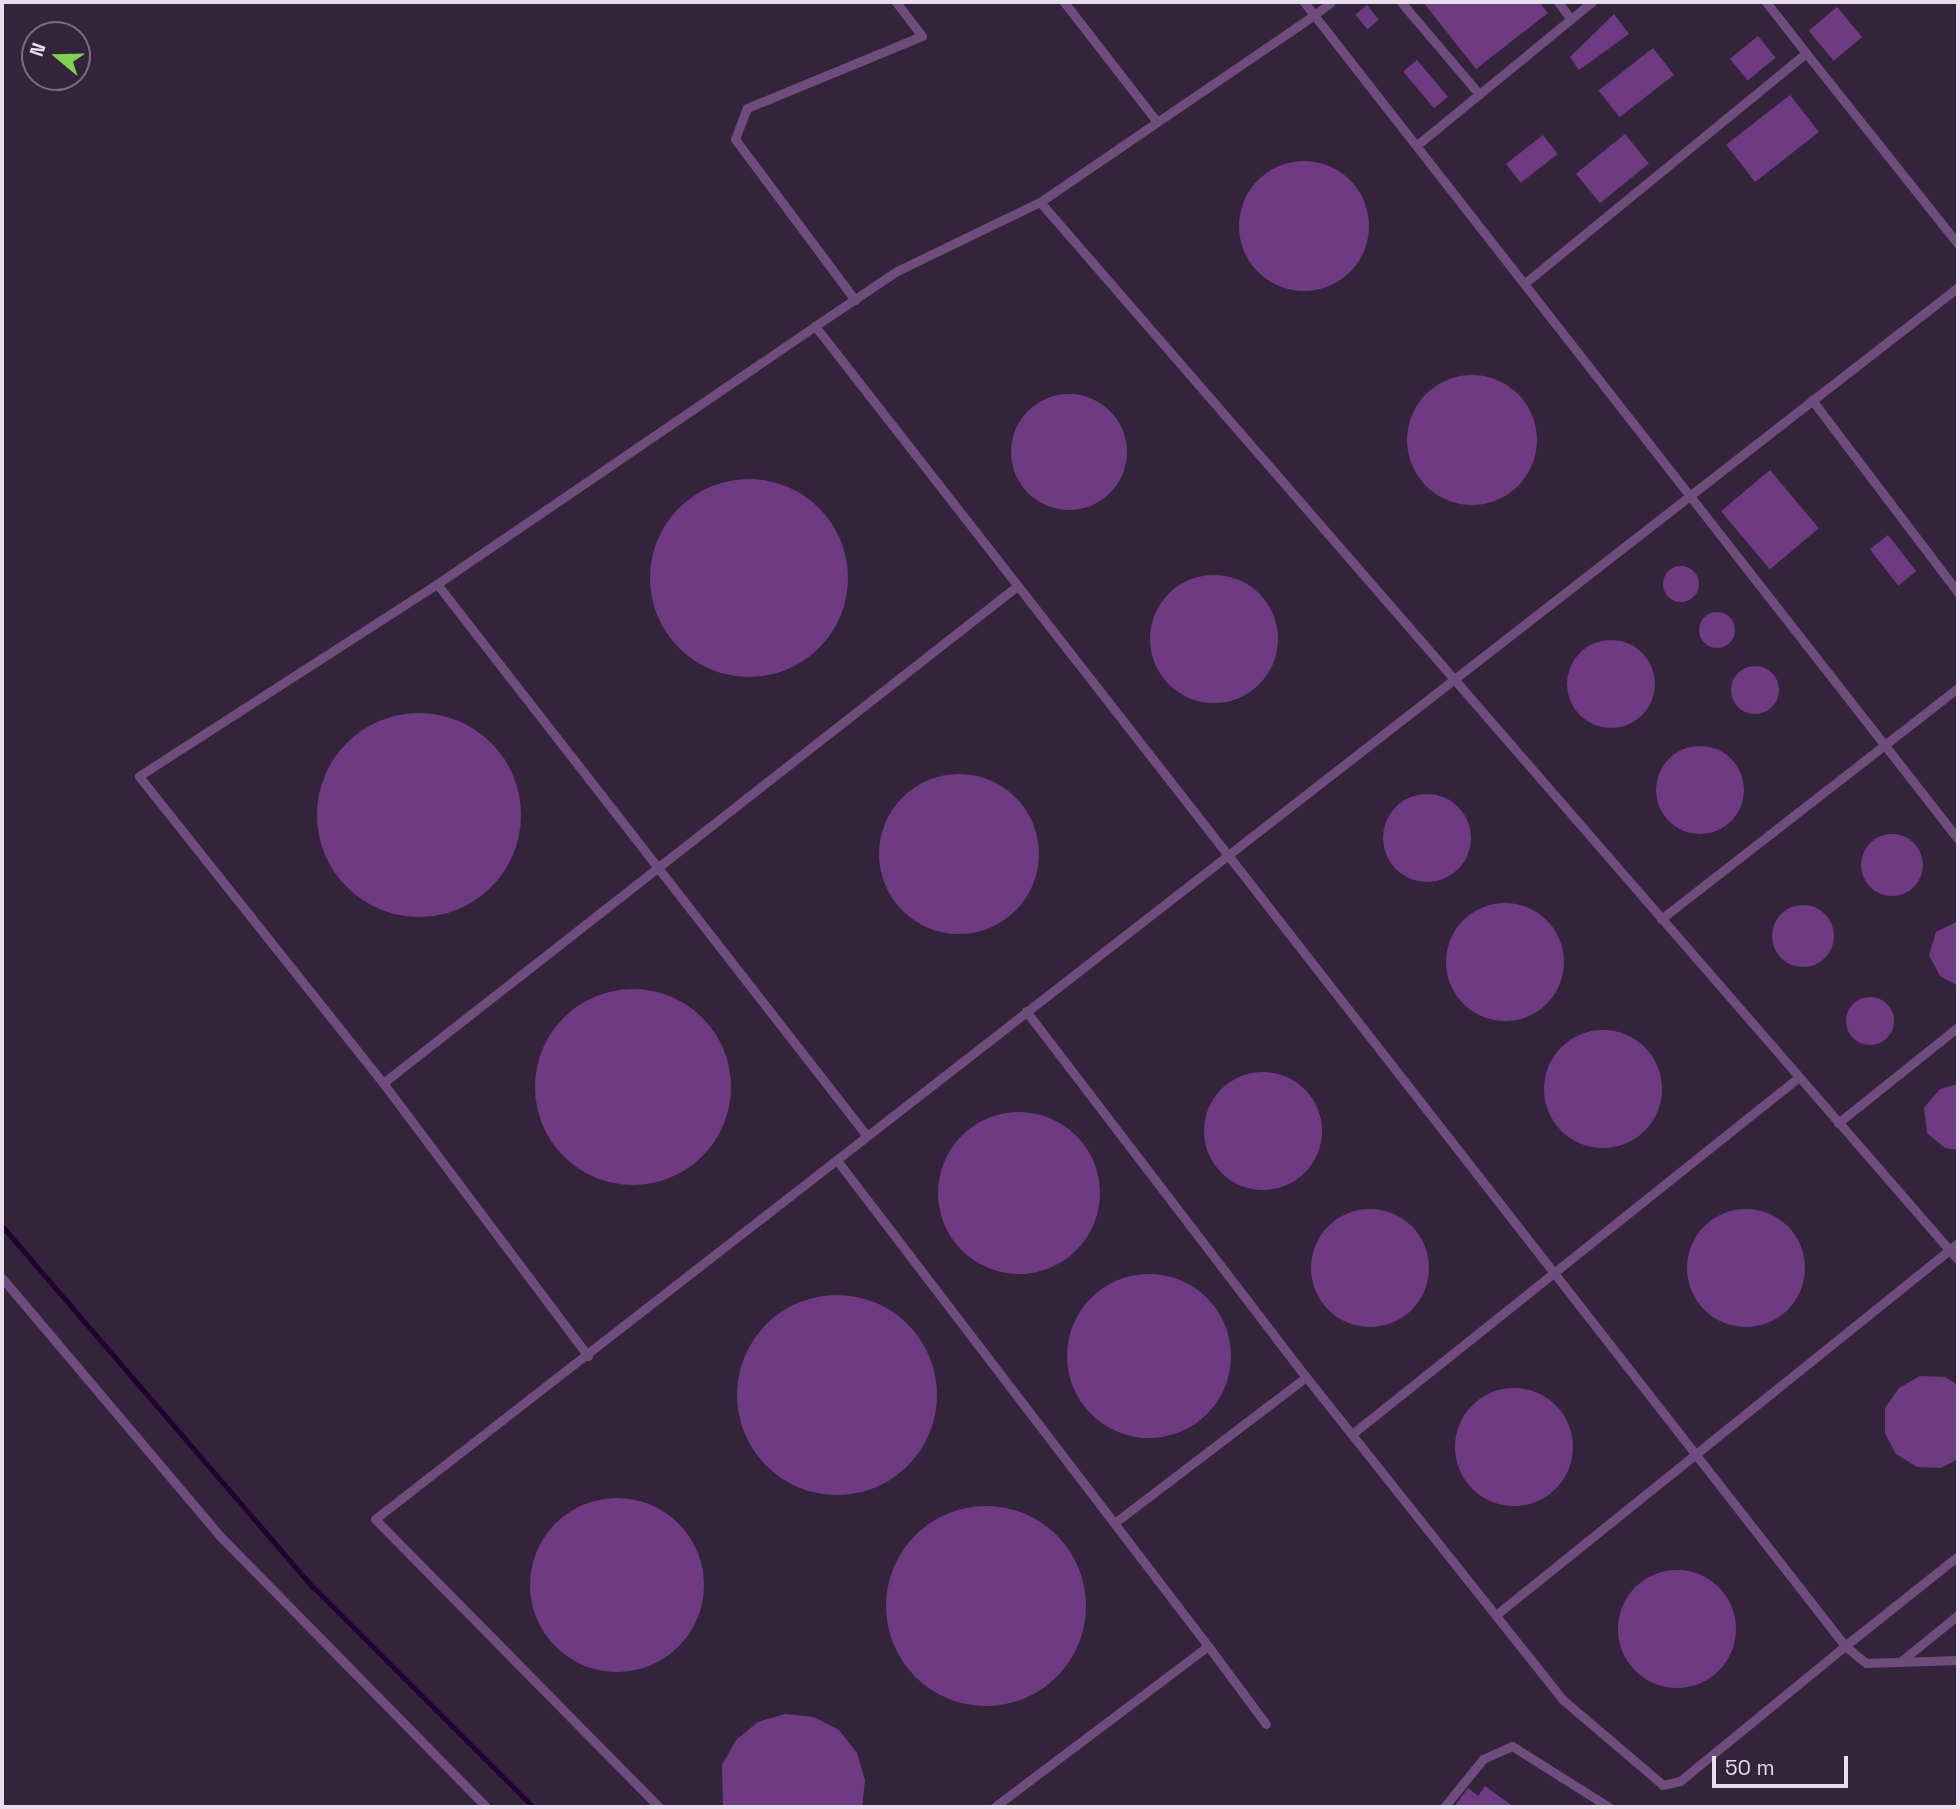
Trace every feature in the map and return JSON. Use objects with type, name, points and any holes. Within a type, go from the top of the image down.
[{"type":"lane","points":[[855,300],[735,139],[747,108],[922,36],[896,2]]},
{"type":"lane","points":[[1063,2],[1157,122]]},
{"type":"lane","points":[[1304,2],[1692,493],[1958,839]]},
{"type":"lane","points":[[588,1356],[383,1083],[139,776],[437,584],[897,271],[1040,202],[1331,2]]},
{"type":"lane","points":[[1401,2],[1479,94]]},
{"type":"lane","points":[[1558,2],[1571,19]]},
{"type":"lane","points":[[1417,145],[1592,2]]},
{"type":"lane","points":[[1766,2],[1958,244]]},
{"type":"lane","points":[[1525,283],[1806,52]]},
{"type":"lane","points":[[1040,202],[1958,1260]]},
{"type":"lane","points":[[659,1807],[375,1519],[839,1163],[867,1136],[1225,853],[1453,681],[1958,287]]},
{"type":"lane","points":[[815,326],[1845,1646],[1866,1663],[1958,1660]]},
{"type":"lane","points":[[1812,400],[1958,592]]},
{"type":"lane","points":[[437,584],[658,872],[867,1136]]},
{"type":"lane","points":[[383,1083],[658,872],[1017,586]]},
{"type":"lane","points":[[1661,919],[1958,688]]},
{"type":"lane","points":[[1026,1011],[1306,1377],[1563,1700],[1663,1785],[1680,1781],[1958,1556]]},
{"type":"lane","points":[[1838,1123],[1958,1027]]},
{"type":"lane","points":[[1352,1434],[1799,1077]]},
{"type":"lane","points":[[839,1163],[1117,1521],[1266,1724]]},
{"type":"lane","points":[[1497,1614],[1958,1243]]},
{"type":"lane","points":[[2,1278],[218,1534],[486,1807]]},
{"type":"lane","points":[[1117,1521],[1306,1377]]},
{"type":"lane","points":[[1900,1662],[1958,1615]]},
{"type":"lane","points":[[994,1807],[1208,1646]]},
{"type":"lane","points":[[1444,1807],[1483,1759],[1512,1746],[1609,1807]]},
{"type":"building","points":[[1423,2],[1539,2],[1548,13],[1476,69]]},
{"type":"building","points":[[1367,5],[1379,20],[1367,29],[1355,14]]},
{"type":"building","points":[[1837,7],[1862,37],[1834,61],[1809,31]]},
{"type":"building","points":[[1614,14],[1629,34],[1579,70],[1570,57]]},
{"type":"building","points":[[1758,36],[1776,58],[1748,80],[1730,59]]},
{"type":"building","points":[[1653,48],[1674,75],[1620,117],[1599,90]]},
{"type":"building","points":[[1417,60],[1448,97],[1434,108],[1403,72]]},
{"type":"building","points":[[1790,95],[1819,132],[1755,182],[1726,145]]},
{"type":"building","points":[[1625,134],[1649,164],[1600,203],[1576,174]]},
{"type":"building","points":[[1543,135],[1558,154],[1521,183],[1506,164]]},
{"type":"building","points":[[1304,161],[1329,166],[1350,180],[1364,201],[1369,226],[1364,251],[1350,272],[1329,286],[1304,291],[1279,286],[1258,272],[1244,251],[1239,226],[1244,201],[1258,180],[1279,166]]},
{"type":"building","points":[[1472,375],[1497,380],[1518,394],[1532,415],[1537,440],[1532,465],[1518,486],[1497,500],[1472,505],[1447,500],[1426,486],[1412,465],[1407,440],[1412,415],[1426,394],[1447,380]]},
{"type":"building","points":[[1069,394],[1091,398],[1110,411],[1123,430],[1127,452],[1123,474],[1110,493],[1091,506],[1069,510],[1047,506],[1028,493],[1015,474],[1011,452],[1015,430],[1028,411],[1047,398]]},
{"type":"building","points":[[1770,470],[1819,528],[1770,569],[1721,511]]},
{"type":"building","points":[[749,479],[787,487],[819,508],[840,540],[848,578],[840,616],[819,648],[787,669],[749,677],[711,669],[679,648],[658,616],[650,578],[658,540],[679,508],[711,487]]},
{"type":"building","points":[[1888,535],[1916,571],[1898,585],[1870,549]]},
{"type":"building","points":[[1681,566],[1694,571],[1699,584],[1694,597],[1681,602],[1668,597],[1663,584],[1668,571]]},
{"type":"building","points":[[1214,575],[1238,580],[1259,594],[1273,615],[1278,639],[1273,663],[1259,684],[1238,698],[1214,703],[1190,698],[1169,684],[1155,663],[1150,639],[1155,615],[1169,594],[1190,580]]},
{"type":"building","points":[[1717,612],[1730,617],[1735,630],[1730,643],[1717,648],[1704,643],[1699,630],[1704,617]]},
{"type":"building","points":[[1611,640],[1628,643],[1642,653],[1652,667],[1655,684],[1652,701],[1642,715],[1628,725],[1611,728],[1594,725],[1580,715],[1570,701],[1567,684],[1570,667],[1580,653],[1594,643]]},
{"type":"building","points":[[1755,666],[1772,673],[1779,690],[1772,707],[1755,714],[1738,707],[1731,690],[1738,673]]},
{"type":"building","points":[[419,713],[458,721],[476,730],[491,743],[504,758],[513,776],[521,815],[513,854],[504,872],[491,887],[476,900],[458,909],[419,917],[380,909],[362,900],[347,887],[334,872],[325,854],[317,815],[325,776],[334,758],[347,743],[362,730],[380,721]]},
{"type":"building","points":[[1700,746],[1717,749],[1731,759],[1741,773],[1744,790],[1741,807],[1731,821],[1717,831],[1700,834],[1683,831],[1669,821],[1659,807],[1656,790],[1659,773],[1669,759],[1683,749]]},
{"type":"building","points":[[959,774],[989,781],[1015,798],[1032,824],[1039,854],[1032,884],[1015,910],[989,927],[959,934],[929,927],[903,910],[886,884],[879,854],[886,824],[903,798],[929,781]]},
{"type":"building","points":[[1427,794],[1444,797],[1458,807],[1468,821],[1471,838],[1468,855],[1458,869],[1444,879],[1427,882],[1410,879],[1396,869],[1386,855],[1383,838],[1386,821],[1396,807],[1410,797]]},
{"type":"building","points":[[1892,834],[1904,836],[1914,843],[1921,853],[1921,877],[1914,887],[1904,894],[1892,896],[1880,894],[1870,887],[1863,877],[1861,865],[1863,853],[1870,843],[1880,836]]},
{"type":"building","points":[[1505,903],[1528,907],[1547,920],[1560,939],[1564,962],[1560,985],[1547,1004],[1528,1017],[1505,1021],[1482,1017],[1463,1004],[1450,985],[1446,962],[1450,939],[1463,920],[1482,907]]},
{"type":"building","points":[[1803,905],[1815,907],[1825,914],[1832,924],[1832,948],[1825,958],[1815,965],[1803,967],[1791,965],[1781,958],[1774,948],[1772,936],[1774,924],[1781,914],[1791,907]]},
{"type":"building","points":[[1958,921],[1958,986],[1940,976],[1929,955],[1936,932]]},
{"type":"building","points":[[633,989],[671,996],[688,1005],[702,1018],[715,1032],[724,1049],[731,1087],[724,1125],[715,1142],[702,1156],[688,1169],[671,1178],[633,1185],[595,1178],[578,1169],[564,1156],[551,1142],[542,1125],[535,1087],[542,1049],[551,1032],[564,1018],[578,1005],[595,996]]},
{"type":"building","points":[[1870,997],[1879,998],[1887,1004],[1893,1012],[1893,1030],[1887,1038],[1879,1044],[1870,1045],[1861,1044],[1853,1038],[1847,1030],[1846,1021],[1847,1012],[1853,1004],[1861,998]]},
{"type":"building","points":[[1603,1030],[1626,1034],[1645,1047],[1658,1066],[1662,1089],[1658,1112],[1645,1131],[1626,1144],[1603,1148],[1580,1144],[1561,1131],[1548,1112],[1544,1089],[1548,1066],[1561,1047],[1580,1034]]},
{"type":"building","points":[[1263,1072],[1286,1076],[1305,1089],[1318,1108],[1322,1131],[1318,1154],[1305,1173],[1286,1186],[1263,1190],[1240,1186],[1221,1173],[1208,1154],[1204,1131],[1208,1108],[1221,1089],[1240,1076]]},
{"type":"building","points":[[1958,1084],[1958,1150],[1945,1148],[1927,1133],[1924,1108],[1940,1089]]},
{"type":"building","points":[[1019,1112],[1050,1118],[1064,1125],[1076,1136],[1087,1148],[1094,1162],[1100,1193],[1094,1224],[1087,1238],[1076,1250],[1064,1261],[1050,1268],[1019,1274],[988,1268],[974,1261],[962,1250],[951,1238],[944,1224],[938,1193],[944,1162],[951,1148],[962,1136],[974,1125],[988,1118]]},
{"type":"building","points":[[1370,1209],[1393,1213],[1412,1226],[1425,1245],[1429,1268],[1425,1291],[1412,1310],[1393,1323],[1370,1327],[1347,1323],[1328,1310],[1315,1291],[1311,1268],[1315,1245],[1328,1226],[1347,1213]]},
{"type":"building","points":[[1746,1209],[1769,1213],[1788,1226],[1801,1245],[1805,1268],[1801,1291],[1788,1310],[1769,1323],[1746,1327],[1723,1323],[1704,1310],[1691,1291],[1687,1268],[1691,1245],[1704,1226],[1723,1213]]},
{"type":"building","points":[[1149,1274],[1180,1280],[1207,1298],[1225,1325],[1231,1356],[1225,1387],[1207,1414],[1180,1432],[1149,1438],[1118,1432],[1091,1414],[1073,1387],[1067,1356],[1073,1325],[1091,1298],[1118,1280]]},
{"type":"building","points":[[837,1295],[875,1303],[908,1324],[929,1357],[937,1395],[929,1433],[908,1466],[875,1487],[837,1495],[799,1487],[766,1466],[745,1433],[737,1395],[745,1357],[766,1324],[799,1303]]},
{"type":"building","points":[[1920,1376],[1945,1377],[1958,1385],[1958,1459],[1941,1468],[1917,1467],[1896,1454],[1885,1433],[1885,1408],[1899,1388]]},
{"type":"building","points":[[1514,1388],[1537,1392],[1556,1405],[1569,1424],[1573,1447],[1569,1470],[1556,1489],[1537,1502],[1514,1506],[1491,1502],[1472,1489],[1459,1470],[1455,1447],[1459,1424],[1472,1405],[1491,1392]]},
{"type":"building","points":[[617,1498],[650,1505],[678,1524],[697,1552],[704,1585],[697,1618],[678,1646],[650,1665],[617,1672],[584,1665],[556,1646],[537,1618],[530,1585],[537,1552],[556,1524],[584,1505]]},
{"type":"building","points":[[986,1506],[1006,1508],[1024,1514],[1057,1535],[1078,1568],[1084,1586],[1084,1626],[1078,1644],[1057,1677],[1024,1698],[1006,1704],[986,1706],[966,1704],[948,1698],[915,1677],[894,1644],[888,1626],[886,1606],[888,1586],[894,1568],[915,1535],[948,1514],[966,1508]]},
{"type":"building","points":[[1677,1570],[1700,1574],[1719,1587],[1732,1606],[1736,1629],[1732,1652],[1719,1671],[1700,1684],[1677,1688],[1654,1684],[1635,1671],[1622,1652],[1618,1629],[1622,1606],[1635,1587],[1654,1574]]},
{"type":"building","points":[[785,1714],[814,1717],[839,1730],[857,1753],[865,1780],[862,1807],[723,1807],[722,1765],[736,1740],[758,1722]]},
{"type":"building","points":[[1485,1786],[1514,1807],[1454,1807],[1468,1788],[1478,1796]]},
{"type":"waterway","points":[[2,1226],[312,1586],[533,1807]]}]
